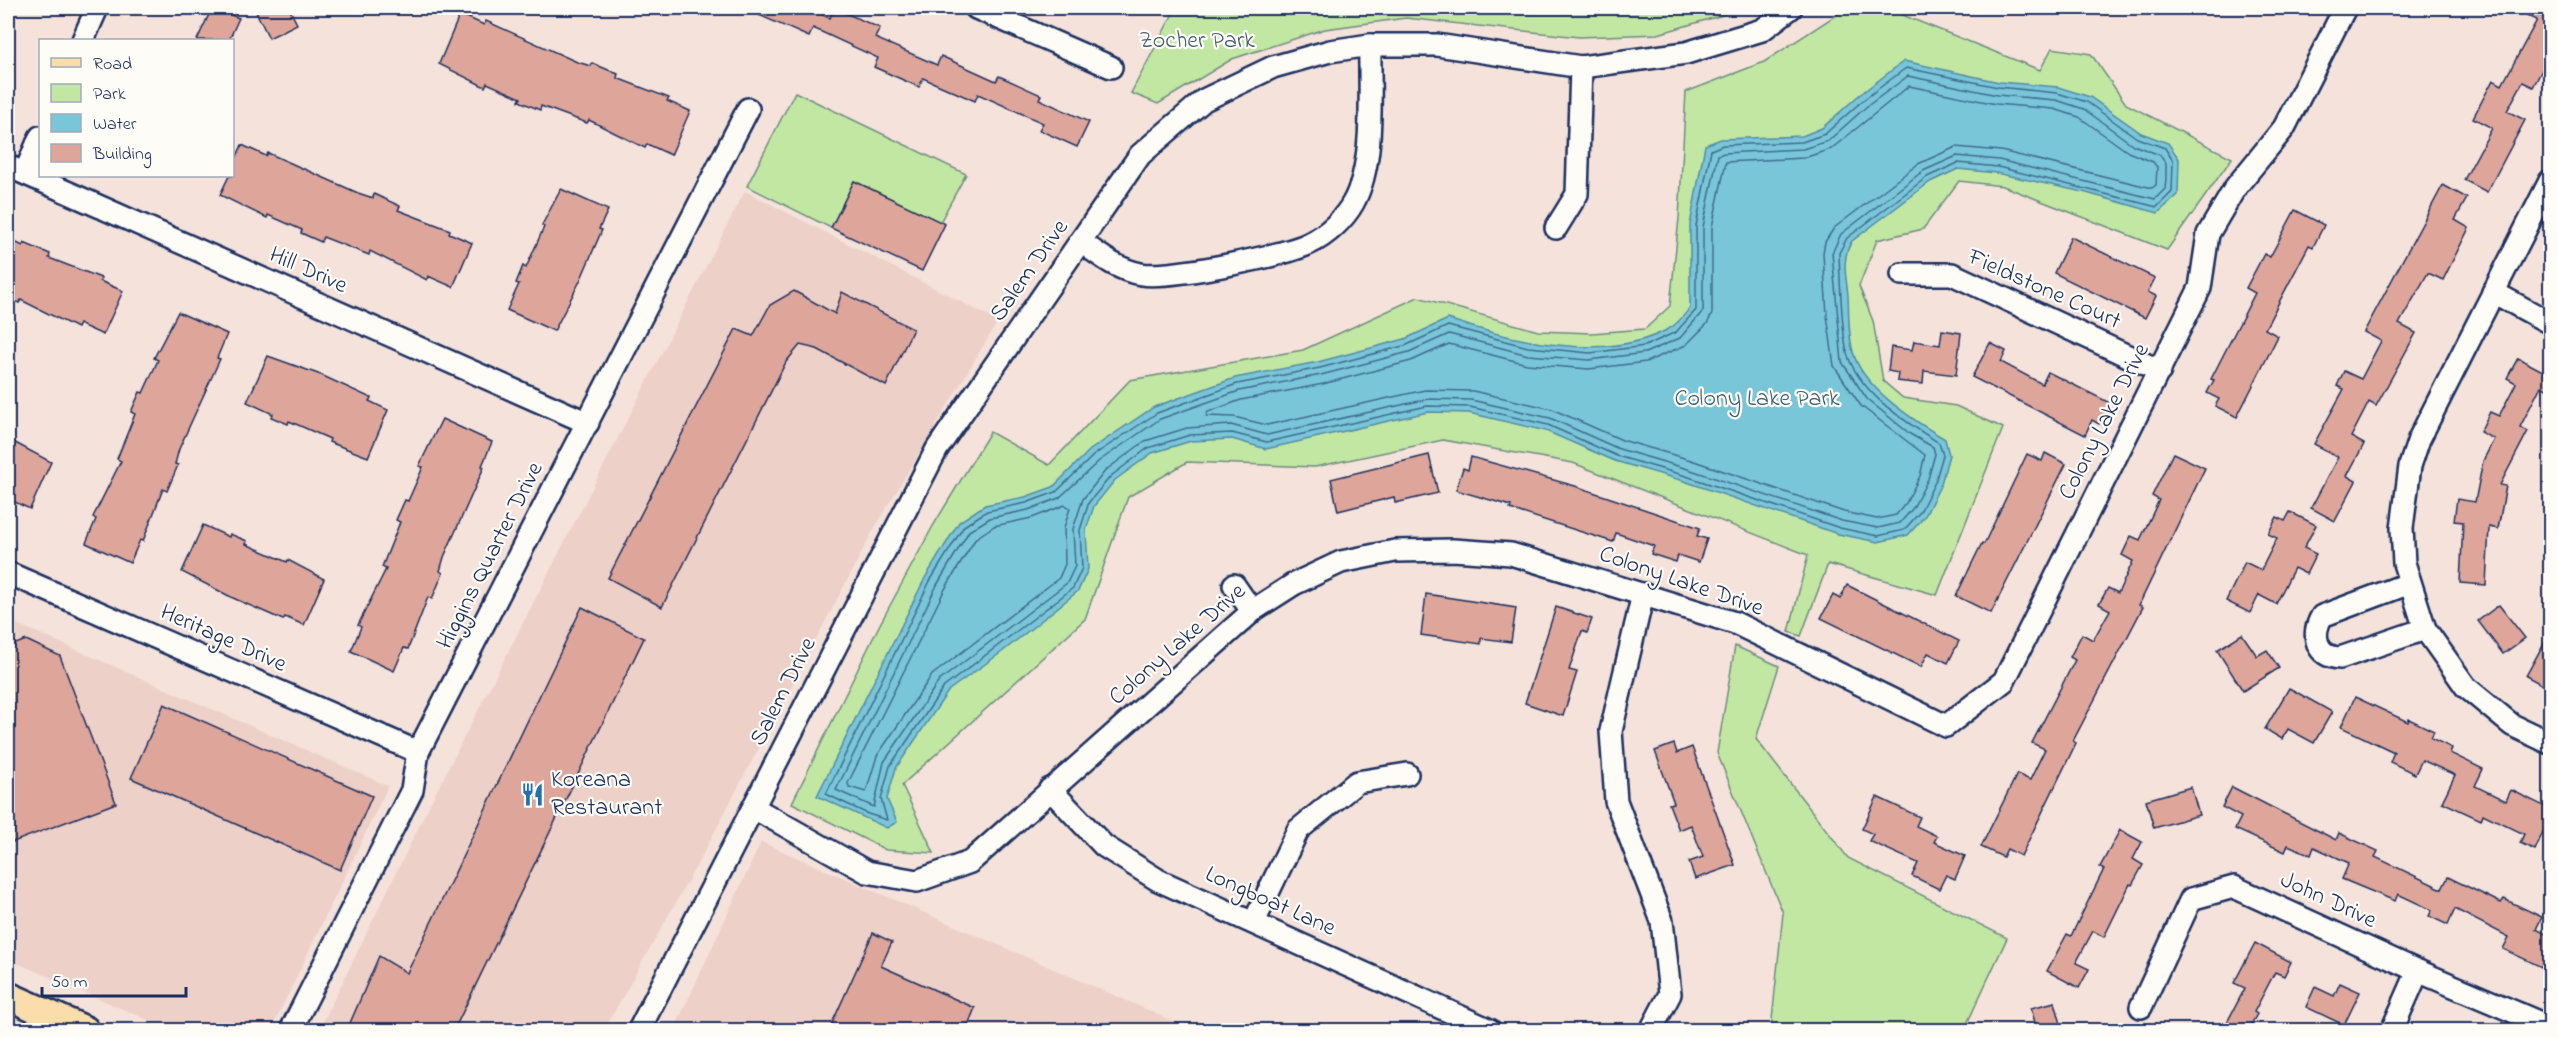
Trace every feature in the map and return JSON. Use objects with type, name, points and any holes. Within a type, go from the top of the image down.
[{"type":"main road","points":[[8,996],[85,1030]]},
{"type":"street","points":[[83,39],[97,8]]},
{"type":"street","name":"Salem Drive","points":[[639,1030],[937,449],[1140,155],[1204,100],[1273,67],[1329,51],[1370,45],[1437,45],[1581,67],[1686,53],[1762,30],[1791,8]]},
{"type":"street","name":"Colony Lake Drive","points":[[754,808],[867,872],[917,881],[970,862],[1252,611],[1294,584],[1341,562],[1395,551],[1453,550],[1511,554],[1735,623],[1946,726],[2004,681],[2200,288],[2208,234],[2235,188],[2284,128],[2345,8]]},
{"type":"street","points":[[984,9],[1111,66]]},
{"type":"street","points":[[1081,242],[1125,270],[1157,275],[1288,252],[1321,238],[1353,203],[1363,173],[1368,140],[1370,45]]},
{"type":"street","points":[[1556,228],[1577,194],[1581,67]]},
{"type":"street","name":"Higgins Quarter Drive","points":[[291,1030],[412,790],[418,752],[748,109]]},
{"type":"street","points":[[16,170],[39,138]]},
{"type":"street","name":"Hill Drive","points":[[16,170],[588,423]]},
{"type":"street","points":[[2550,181],[2435,406],[2410,466],[2402,528],[2404,563],[2425,629],[2466,687],[2512,725],[2550,743]]},
{"type":"street","name":"Fieldstone Court","points":[[1902,274],[1952,274],[2160,371]]},
{"type":"street","points":[[2493,292],[2550,323]]},
{"type":"street","name":"Heritage Drive","points":[[8,573],[418,752]]},
{"type":"street","points":[[2410,583],[2322,616],[2315,633],[2315,640],[2322,651],[2331,657],[2340,658],[2425,629]]},
{"type":"street","points":[[1234,585],[1252,611]]},
{"type":"street","points":[[1643,594],[1611,732],[1616,801],[1662,921],[1670,994],[1651,1030]]},
{"type":"street","points":[[1254,922],[1298,830],[1357,782],[1407,774]]},
{"type":"street","name":"Longboat Lane","points":[[1050,789],[1104,846],[1158,880],[1490,1030]]},
{"type":"street","name":"John Drive","points":[[2141,1007],[2191,899],[2234,886],[2418,971],[2550,1027]]},
{"type":"street","points":[[2392,1030],[2418,971]]},
{"type":"shaded area","points":[[745,191],[998,321],[874,529],[704,852],[604,1030],[319,1030],[430,804]]},
{"type":"shaded area","points":[[8,620],[388,786],[271,1030],[171,1030],[8,959]]},
{"type":"shaded area","points":[[761,842],[1194,1030],[674,1030]]},
{"type":"green space","name":"Zocher Park","points":[[1176,8],[1736,8],[1723,15],[1658,34],[1579,37],[1406,18],[1325,29],[1232,59],[1158,104],[1131,93]]},
{"type":"green space","name":"Colony Lake Park","points":[[1847,8],[1885,8],[2040,70],[2052,48],[2091,54],[2126,104],[2232,158],[2167,250],[2003,186],[1959,181],[1923,229],[1877,240],[1859,286],[1873,321],[1883,381],[1903,398],[1956,406],[2003,428],[1937,595],[1828,564],[1801,636],[1789,632],[1808,555],[1573,463],[1443,440],[1315,467],[1187,462],[1128,497],[1085,619],[902,785],[934,853],[886,850],[792,803],[880,624],[933,526],[990,432],[1049,465],[1130,380],[1303,350],[1418,297],[1538,331],[1592,333],[1645,329],[1670,306],[1679,218],[1686,92],[1764,62]]},
{"type":"green space","points":[[795,92],[966,174],[940,222],[854,181],[831,228],[747,186]]},
{"type":"green space","points":[[1735,646],[1779,666],[1756,739],[1848,858],[2007,938],[1964,1030],[1771,1030],[1783,913],[1717,753]]},
{"type":"water","name":"Colony Lake Park","points":[[1904,61],[1999,82],[2058,87],[2090,97],[2141,133],[2168,143],[2179,159],[2178,195],[2158,213],[2083,192],[1996,173],[1958,169],[1930,182],[1852,241],[1846,254],[1845,267],[1850,334],[1854,355],[1869,380],[1893,404],[1945,439],[1949,455],[1941,484],[1925,516],[1908,535],[1878,542],[1838,534],[1684,481],[1615,461],[1546,431],[1469,413],[1428,412],[1266,449],[1232,439],[1191,441],[1152,453],[1115,480],[1094,506],[1086,530],[1088,569],[1078,591],[1002,652],[949,690],[896,768],[887,799],[897,822],[887,828],[817,796],[925,578],[959,522],[985,505],[1025,497],[1053,487],[1090,450],[1154,407],[1235,378],[1318,362],[1405,339],[1448,319],[1530,341],[1589,347],[1618,345],[1645,339],[1670,328],[1690,308],[1690,225],[1705,145],[1721,139],[1802,136],[1822,128],[1858,96]]},
{"type":"building","points":[[212,8],[239,18],[229,39],[197,39]]},
{"type":"building","points":[[254,8],[289,8],[297,24],[269,38]]},
{"type":"building","points":[[743,8],[805,8],[830,18],[834,8],[880,28],[875,38],[937,65],[941,56],[996,81],[999,76],[1041,95],[1039,99],[1089,122],[1077,147],[1039,130],[1043,123],[978,94],[975,101],[923,78],[919,87],[874,67],[878,58],[813,28],[809,37]]},
{"type":"building","points":[[2512,8],[2550,8],[2550,75],[2542,70],[2533,87],[2523,82],[2507,111],[2525,120],[2487,192],[2464,180],[2492,128],[2473,118],[2493,80],[2502,85],[2537,20]]},
{"type":"building","points":[[460,14],[484,25],[486,21],[577,62],[591,66],[592,63],[618,74],[617,78],[669,98],[667,101],[690,111],[671,155],[647,144],[645,148],[589,120],[587,123],[541,106],[540,110],[519,101],[521,98],[487,83],[485,87],[439,64]]},
{"type":"building","points":[[242,145],[266,156],[268,153],[358,193],[373,198],[374,194],[400,206],[398,210],[450,230],[449,233],[472,243],[453,287],[428,276],[427,280],[370,251],[369,255],[323,237],[321,242],[301,233],[302,230],[268,215],[267,218],[220,195],[229,177],[234,177],[234,163]]},
{"type":"building","points":[[854,181],[945,224],[922,271],[831,228]]},
{"type":"building","points":[[2443,185],[2467,198],[2455,220],[2469,228],[2443,280],[2428,273],[2399,324],[2416,333],[2376,406],[2369,402],[2351,437],[2364,444],[2347,476],[2356,481],[2335,521],[2311,508],[2338,457],[2314,444],[2344,389],[2337,386],[2344,371],[2361,379],[2381,341],[2364,332]]},
{"type":"building","points":[[561,189],[608,210],[580,281],[554,331],[507,310],[519,284],[516,283],[523,266],[526,268],[544,227],[542,225]]},
{"type":"building","points":[[2295,210],[2324,225],[2313,247],[2309,245],[2265,329],[2278,336],[2237,417],[2215,406],[2219,399],[2207,393],[2214,380],[2211,379],[2255,293],[2246,288],[2264,254],[2270,257]]},
{"type":"building","points":[[2071,237],[2155,278],[2148,292],[2156,296],[2145,318],[2054,273]]},
{"type":"building","points":[[8,239],[50,254],[49,258],[101,278],[100,281],[123,291],[103,335],[79,324],[77,328],[21,300],[19,303],[8,298]]},
{"type":"building","points":[[794,291],[835,314],[842,292],[913,329],[886,386],[817,349],[800,345],[786,362],[662,607],[608,578],[736,329],[753,336],[770,305]]},
{"type":"building","points":[[178,312],[227,334],[217,358],[220,359],[179,449],[175,464],[178,465],[167,491],[163,489],[143,541],[140,540],[130,563],[86,543],[96,519],[93,517],[121,461],[117,459],[135,414],[131,412],[140,392],[143,393],[158,360],[154,358]]},
{"type":"building","points":[[1942,330],[1961,333],[1956,375],[1924,371],[1923,384],[1897,381],[1898,373],[1888,371],[1891,347],[1912,350],[1914,341],[1940,345]]},
{"type":"building","points":[[1990,343],[2006,351],[2001,362],[2042,384],[2048,372],[2110,403],[2099,424],[2092,420],[2085,435],[1972,377]]},
{"type":"building","points":[[268,356],[321,375],[371,398],[369,401],[388,410],[368,457],[329,442],[330,439],[289,421],[288,424],[271,417],[273,414],[247,402]]},
{"type":"building","points":[[2518,358],[2550,375],[2550,391],[2541,386],[2520,427],[2528,431],[2500,485],[2506,486],[2498,529],[2489,527],[2486,585],[2460,583],[2463,522],[2454,521],[2457,499],[2475,502],[2483,461],[2494,439],[2480,432],[2490,412],[2499,416],[2516,383],[2507,378]]},
{"type":"building","points":[[442,419],[492,442],[482,466],[484,467],[444,557],[440,571],[443,573],[432,599],[428,597],[408,649],[404,648],[394,671],[351,651],[361,627],[358,625],[386,569],[382,567],[400,522],[396,520],[405,500],[408,501],[423,467],[419,466]]},
{"type":"building","points":[[8,439],[51,462],[30,509],[8,499]]},
{"type":"building","points":[[2045,453],[2066,464],[1991,613],[1956,596],[2027,454],[2042,461]]},
{"type":"building","points":[[2173,453],[2205,468],[2139,605],[2143,607],[2073,741],[2076,743],[2021,856],[2007,849],[2003,857],[1981,847],[2017,774],[2030,780],[2045,749],[2032,743],[2075,660],[2070,657],[2082,634],[2093,640],[2110,610],[2099,604],[2108,588],[2118,593],[2133,561],[2122,555],[2131,536],[2140,540],[2159,500],[2152,496]]},
{"type":"building","points":[[1429,455],[1438,493],[1395,503],[1394,497],[1338,511],[1331,479]]},
{"type":"building","points":[[1471,457],[1575,486],[1700,528],[1697,536],[1707,539],[1699,562],[1678,555],[1676,562],[1651,554],[1654,546],[1616,533],[1613,542],[1510,509],[1511,506],[1456,490],[1463,468],[1468,470]]},
{"type":"building","points":[[2290,512],[2316,525],[2304,548],[2316,554],[2306,574],[2294,568],[2276,604],[2259,595],[2250,613],[2226,601],[2245,562],[2261,570],[2277,538],[2268,534],[2277,517],[2285,521]]},
{"type":"building","points":[[203,525],[229,537],[230,534],[247,541],[246,544],[287,562],[288,560],[324,579],[304,625],[285,617],[283,620],[182,572]]},
{"type":"building","points":[[1847,585],[1959,641],[1948,663],[1928,653],[1921,667],[1821,618],[1833,595],[1840,599]]},
{"type":"building","points":[[1426,594],[1516,608],[1511,642],[1481,638],[1481,644],[1421,635]]},
{"type":"building","points":[[2499,605],[2525,638],[2503,654],[2478,621]]},
{"type":"building","points":[[582,607],[644,638],[454,1030],[347,1030],[379,956],[407,973]]},
{"type":"building","points":[[1556,607],[1592,619],[1587,633],[1582,631],[1569,670],[1577,672],[1563,716],[1525,703]]},
{"type":"building","points":[[2550,632],[2550,689],[2526,676]]},
{"type":"building","points":[[2242,634],[2257,656],[2267,650],[2279,668],[2243,691],[2217,650]]},
{"type":"building","points":[[26,640],[60,656],[116,803],[8,844],[8,647]]},
{"type":"building","points":[[2289,688],[2332,712],[2314,743],[2288,729],[2282,739],[2265,729]]},
{"type":"building","points":[[2355,697],[2408,722],[2409,719],[2434,731],[2431,738],[2452,748],[2450,753],[2483,769],[2475,786],[2506,801],[2511,790],[2550,809],[2550,816],[2535,850],[2520,843],[2524,834],[2483,814],[2481,820],[2442,802],[2455,775],[2422,760],[2415,774],[2390,762],[2394,752],[2341,727]]},
{"type":"building","points":[[164,704],[372,796],[340,870],[131,778]]},
{"type":"building","points":[[1674,744],[1677,753],[1692,747],[1735,865],[1695,879],[1689,862],[1703,857],[1691,825],[1679,830],[1669,804],[1674,803],[1655,751]]},
{"type":"building","points":[[2191,787],[2199,815],[2154,828],[2146,800]]},
{"type":"building","points":[[2232,787],[2336,840],[2339,833],[2378,851],[2375,857],[2442,889],[2448,877],[2501,903],[2504,899],[2542,917],[2536,929],[2550,936],[2550,971],[2503,949],[2509,937],[2455,909],[2448,925],[2429,916],[2432,910],[2398,894],[2395,901],[2342,879],[2349,863],[2314,847],[2311,855],[2288,845],[2285,852],[2235,829],[2241,817],[2222,807]]},
{"type":"building","points":[[1877,797],[1920,817],[1916,826],[1937,836],[1934,842],[1965,856],[1955,879],[1946,875],[1939,889],[1912,876],[1918,863],[1869,841],[1873,834],[1862,829]]},
{"type":"building","points":[[2120,830],[2142,842],[2133,859],[2143,865],[2132,885],[2130,884],[2104,937],[2093,931],[2076,963],[2089,969],[2079,988],[2047,971],[2067,934],[2071,936],[2104,869],[2100,867]]},
{"type":"building","points":[[873,933],[892,942],[881,966],[975,1008],[966,1030],[829,1030]]},
{"type":"building","points":[[2255,943],[2291,962],[2284,976],[2275,972],[2254,1012],[2257,1014],[2248,1030],[2223,1030],[2245,988],[2234,983]]},
{"type":"building","points":[[2340,983],[2360,992],[2344,1025],[2306,1007],[2315,987],[2334,996]]},
{"type":"building","points":[[2055,1002],[2061,1024],[2057,1030],[2037,1030],[2031,1008]]},
{"type":"place","name":"Koreana Restaurant","points":[[533,794]]}]
